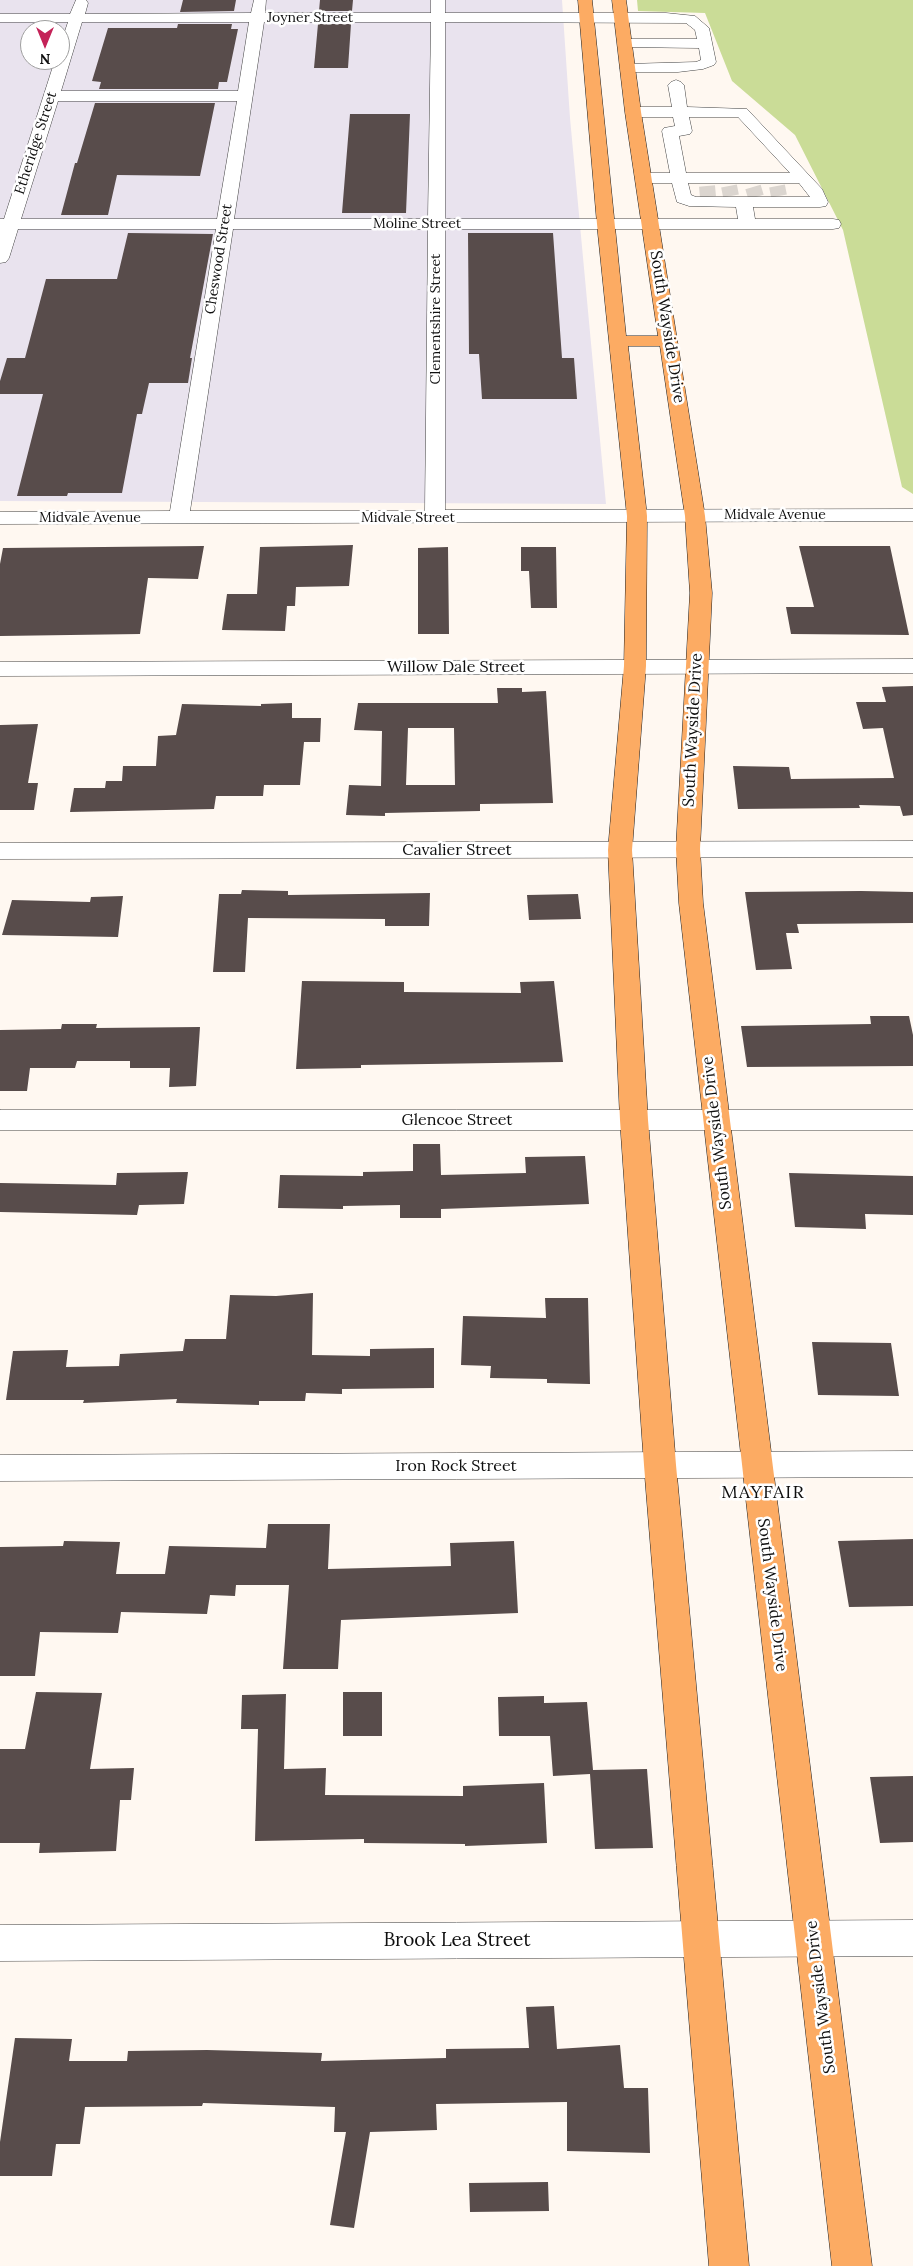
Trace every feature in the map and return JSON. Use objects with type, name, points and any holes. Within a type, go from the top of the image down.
[{"type":"main road","points":[[585,0],[605,224],[636,516],[635,666],[620,850],[634,1120],[660,1465],[729,2266]]},
{"type":"main road","name":"South Wayside Drive","points":[[619,0],[633,112],[696,516],[701,593],[688,849],[691,903],[852,2266]]},
{"type":"main road","points":[[595,112],[633,112]]},
{"type":"main road","points":[[617,341],[669,341]]},
{"type":"street","name":"Etheridge Street","points":[[0,258],[5,224],[52,96],[82,0]]},
{"type":"street","name":"Cheswood Street","points":[[180,518],[260,0]]},
{"type":"street","name":"Clementshire Street","points":[[435,518],[438,0]]},
{"type":"street","name":"Joyner Street","points":[[0,18],[621,17],[690,20],[702,28],[705,44]]},
{"type":"street","points":[[624,43],[705,44],[709,62],[698,66],[627,68]]},
{"type":"street","points":[[676,85],[684,131],[670,131],[682,198],[695,202],[708,191],[778,191],[803,178]]},
{"type":"street","points":[[52,96],[245,96]]},
{"type":"street","points":[[633,112],[742,112],[816,192],[820,202],[778,191],[708,191],[679,178],[644,178]]},
{"type":"street","points":[[742,192],[747,224]]},
{"type":"street","name":"Moline Street","points":[[5,224],[833,224]]},
{"type":"street","name":"Midvale Avenue","points":[[636,516],[913,515]]},
{"type":"street","name":"Midvale Street","points":[[180,518],[636,516]]},
{"type":"street","name":"Midvale Avenue","points":[[0,518],[180,518]]},
{"type":"street","name":"Willow Dale Street","points":[[0,669],[913,666]]},
{"type":"street","name":"Cavalier Street","points":[[0,851],[913,849]]},
{"type":"street","name":"Glencoe Street","points":[[0,1120],[913,1120]]},
{"type":"street","name":"Iron Rock Street","points":[[0,1468],[913,1464]]},
{"type":"street","name":"Brook Lea Street","points":[[0,1943],[913,1938]]},
{"type":"shaded area","points":[[0,0],[562,0],[570,118],[606,504],[0,501]]},
{"type":"green space","points":[[637,0],[913,0],[913,494],[902,487],[843,230],[795,135],[732,81],[705,13],[638,11]]},
{"type":"building","points":[[183,0],[236,0],[234,11],[180,12]]},
{"type":"building","points":[[320,0],[353,0],[352,11],[319,11]]},
{"type":"building","points":[[178,24],[232,24],[231,29],[238,29],[227,82],[219,82],[218,89],[99,89],[101,82],[92,81],[108,28],[177,28]]},
{"type":"building","points":[[318,24],[351,24],[348,68],[314,68]]},
{"type":"building","points":[[95,103],[215,103],[200,176],[117,175],[108,215],[61,215],[75,163],[77,163]]},
{"type":"building","points":[[350,114],[410,114],[406,213],[342,213]]},
{"type":"building","points":[[128,233],[213,234],[190,358],[192,358],[188,383],[149,383],[142,414],[137,414],[122,493],[68,493],[67,496],[17,496],[43,394],[0,394],[0,381],[7,358],[25,358],[46,279],[117,279]]},
{"type":"building","points":[[468,233],[553,233],[562,358],[574,358],[577,399],[482,399],[479,354],[469,354]]},
{"type":"building","points":[[353,545],[349,586],[296,587],[295,606],[287,606],[285,631],[222,630],[227,594],[257,594],[260,547]]},
{"type":"building","points":[[204,546],[198,579],[148,578],[140,634],[0,636],[0,564],[3,548]]},
{"type":"building","points":[[799,546],[890,546],[909,635],[791,634],[786,607],[814,607]]},
{"type":"building","points":[[448,547],[449,634],[418,634],[418,548]]},
{"type":"building","points":[[521,547],[556,547],[557,608],[531,608],[529,571],[521,571]]},
{"type":"building","points":[[913,686],[913,815],[903,816],[900,806],[859,805],[860,808],[738,809],[733,766],[789,767],[791,779],[894,778],[883,728],[863,729],[856,702],[886,702],[882,687]]},
{"type":"building","points":[[497,688],[522,688],[522,692],[546,691],[553,803],[480,804],[480,811],[385,813],[385,816],[346,815],[349,785],[381,786],[382,731],[354,730],[358,703],[498,703]],"holes":[[[408,728],[454,728],[455,785],[406,785]]]},
{"type":"building","points":[[292,703],[292,718],[321,718],[320,742],[304,742],[300,785],[264,785],[263,796],[216,796],[214,809],[70,812],[74,788],[105,788],[106,781],[122,781],[123,766],[156,766],[158,736],[176,735],[182,704],[261,706],[261,704]]},
{"type":"building","points":[[38,724],[28,783],[38,783],[34,810],[0,810],[0,725]]},
{"type":"building","points":[[242,890],[288,891],[288,895],[430,893],[429,926],[385,926],[385,919],[248,918],[245,972],[213,972],[219,894],[241,894]]},
{"type":"building","points":[[745,892],[913,892],[913,923],[797,924],[799,933],[786,933],[792,969],[756,970]]},
{"type":"building","points":[[578,894],[581,919],[529,920],[527,895]]},
{"type":"building","points":[[123,896],[118,937],[2,935],[12,900],[90,902],[91,897]]},
{"type":"building","points":[[302,981],[404,982],[404,992],[521,993],[520,982],[554,981],[563,1062],[361,1065],[361,1068],[296,1069]]},
{"type":"building","points":[[870,1016],[909,1016],[913,1035],[913,1066],[747,1067],[741,1026],[871,1024]]},
{"type":"building","points":[[62,1024],[97,1024],[96,1028],[200,1027],[196,1086],[169,1087],[170,1068],[130,1068],[130,1061],[77,1061],[75,1068],[30,1068],[27,1091],[0,1091],[0,1030],[61,1029]]},
{"type":"building","points":[[413,1144],[440,1144],[441,1175],[526,1173],[525,1157],[585,1156],[589,1204],[441,1209],[441,1218],[400,1218],[400,1205],[343,1206],[343,1209],[278,1208],[280,1175],[363,1176],[363,1172],[413,1171]]},
{"type":"building","points":[[188,1172],[184,1204],[139,1205],[137,1215],[0,1212],[0,1183],[116,1185],[117,1173]]},
{"type":"building","points":[[789,1173],[913,1176],[913,1215],[865,1214],[866,1229],[795,1227]]},
{"type":"building","points":[[313,1293],[312,1355],[370,1356],[370,1349],[434,1348],[434,1388],[342,1389],[342,1394],[306,1393],[305,1401],[259,1401],[259,1405],[176,1403],[177,1399],[83,1403],[84,1400],[6,1400],[13,1351],[68,1350],[66,1367],[119,1366],[120,1354],[183,1351],[185,1339],[226,1339],[230,1295],[276,1296]]},
{"type":"building","points":[[545,1298],[588,1298],[590,1384],[547,1383],[547,1379],[490,1378],[491,1366],[461,1365],[463,1316],[546,1318]]},
{"type":"building","points":[[812,1342],[891,1343],[899,1396],[818,1395]]},
{"type":"building","points":[[268,1524],[330,1524],[328,1569],[451,1566],[450,1543],[514,1541],[518,1613],[341,1620],[338,1669],[283,1669],[289,1585],[236,1585],[235,1596],[210,1595],[207,1614],[121,1612],[118,1633],[40,1632],[35,1676],[0,1676],[0,1547],[63,1546],[64,1541],[120,1542],[116,1574],[165,1574],[169,1546],[266,1548]]},
{"type":"building","points":[[913,1539],[913,1606],[849,1607],[838,1541]]},
{"type":"building","points":[[36,1692],[102,1693],[90,1769],[134,1768],[131,1800],[120,1800],[116,1851],[39,1853],[40,1843],[0,1843],[0,1749],[25,1749]]},
{"type":"building","points":[[343,1692],[382,1692],[382,1736],[343,1736]]},
{"type":"building","points":[[286,1694],[284,1769],[326,1768],[325,1795],[463,1796],[463,1786],[544,1783],[547,1843],[465,1846],[465,1844],[364,1843],[364,1839],[255,1841],[258,1729],[241,1729],[242,1695]]},
{"type":"building","points":[[544,1696],[544,1703],[587,1702],[593,1770],[647,1769],[653,1848],[595,1849],[590,1774],[553,1776],[550,1736],[499,1736],[498,1697]]},
{"type":"building","points":[[913,1776],[913,1842],[880,1843],[870,1777]]},
{"type":"building","points":[[554,2006],[557,2049],[620,2045],[624,2088],[648,2088],[650,2153],[567,2151],[567,2102],[436,2104],[437,2130],[370,2132],[354,2228],[330,2225],[346,2132],[334,2132],[335,2107],[203,2103],[202,2106],[85,2107],[80,2144],[56,2144],[52,2176],[0,2176],[0,2142],[15,2038],[72,2039],[69,2061],[127,2061],[128,2051],[207,2050],[322,2053],[321,2061],[446,2058],[446,2049],[529,2048],[526,2007]]},
{"type":"building","points":[[548,2182],[549,2211],[470,2212],[469,2183]]},
{"type":"tunnel","points":[[707,186],[708,197]]},
{"type":"tunnel","points":[[729,186],[731,196]]},
{"type":"tunnel","points":[[777,186],[779,196]]},
{"type":"tunnel","points":[[753,187],[756,197]]},
{"type":"district","name":"MAYFAIR","points":[[763,1493]]}]
